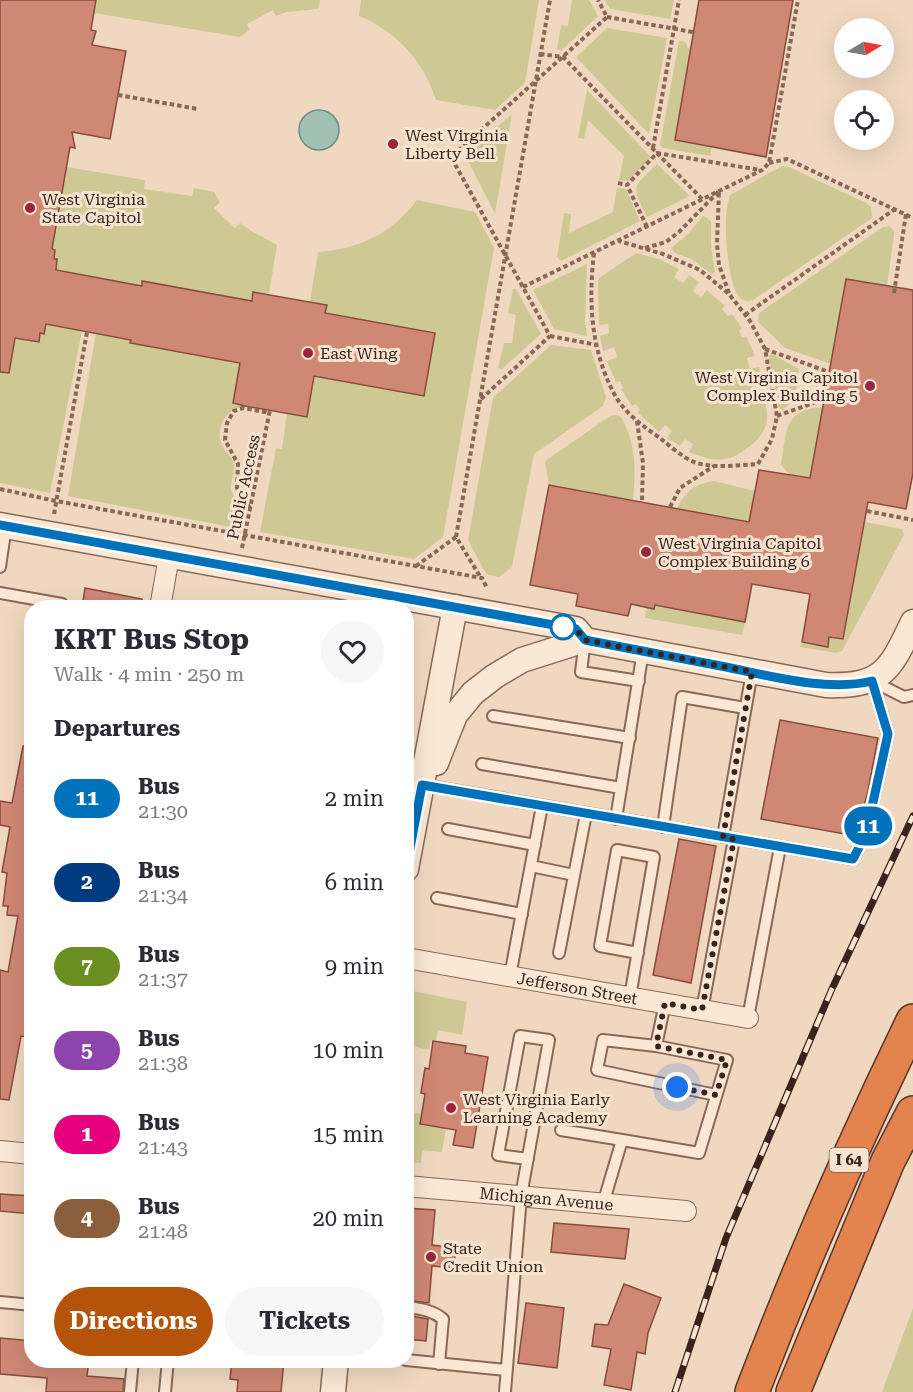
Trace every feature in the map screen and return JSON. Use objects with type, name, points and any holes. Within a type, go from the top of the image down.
[{"type":"highway","name":"I 64","points":[[752,1392],[786,1301],[883,1082],[913,1021]]},
{"type":"highway","name":"I 64","points":[[793,1392],[888,1161],[913,1113]]},
{"type":"street","points":[[3,526],[576,629],[585,640]]},
{"type":"street","points":[[161,600],[169,556]]},
{"type":"street","points":[[414,784],[454,607]]},
{"type":"street","points":[[414,784],[439,759],[455,716],[473,693],[495,676],[522,660],[585,640],[826,685],[848,686],[872,681],[892,661],[913,622]]},
{"type":"street","name":"Jefferson Street","points":[[414,959],[748,1018]]},
{"type":"street","points":[[0,1151],[24,1153]]},
{"type":"street","name":"Michigan Avenue","points":[[414,1187],[686,1211]]},
{"type":"street","points":[[333,1392],[335,1368]]},
{"type":"lane","points":[[0,567],[3,526]]},
{"type":"lane","points":[[0,593],[39,600]]},
{"type":"lane","points":[[585,640],[581,672],[639,681]]},
{"type":"lane","points":[[616,819],[644,651]]},
{"type":"lane","points":[[702,1010],[752,672]]},
{"type":"lane","points":[[414,784],[853,859],[866,834],[888,734],[872,681]]},
{"type":"lane","points":[[872,681],[904,697],[913,695]]},
{"type":"lane","points":[[663,827],[682,697],[745,708]]},
{"type":"lane","points":[[493,716],[630,738]]},
{"type":"lane","points":[[482,764],[621,788]]},
{"type":"lane","points":[[510,976],[543,806]]},
{"type":"lane","points":[[559,953],[586,814]]},
{"type":"lane","points":[[448,829],[535,845]]},
{"type":"lane","points":[[748,1018],[780,847]]},
{"type":"lane","points":[[630,997],[638,953],[654,857],[617,850],[600,946],[638,953]]},
{"type":"lane","points":[[531,866],[574,875]]},
{"type":"lane","points":[[437,898],[522,914]]},
{"type":"lane","points":[[656,1046],[665,1003]]},
{"type":"lane","points":[[505,1392],[521,1196],[528,1159],[549,1040],[520,1036],[498,1155],[528,1159]]},
{"type":"lane","points":[[561,1130],[699,1153],[727,1060],[656,1046],[603,1040],[597,1070],[716,1095]]},
{"type":"lane","points":[[603,1204],[622,1140]]},
{"type":"lane","points":[[0,1302],[24,1304]]},
{"type":"lane","points":[[414,1308],[435,1312],[444,1319],[439,1364]]},
{"type":"lane","points":[[414,1361],[506,1370]]},
{"type":"lane","points":[[130,1392],[132,1368]]},
{"type":"lane","points":[[165,1392],[167,1368]]},
{"type":"path","points":[[488,588],[456,537],[550,0]]},
{"type":"path","points":[[598,0],[607,17]]},
{"type":"path","points":[[653,148],[679,0]]},
{"type":"path","points":[[769,163],[798,0]]},
{"type":"path","points":[[607,17],[693,32]]},
{"type":"path","points":[[550,336],[451,157],[607,17]]},
{"type":"path","points":[[540,54],[563,57],[702,200]]},
{"type":"path","points":[[118,95],[198,109]]},
{"type":"path","points":[[657,153],[762,170]]},
{"type":"path","points":[[627,185],[657,153]]},
{"type":"path","points":[[523,286],[702,200],[762,170],[769,163],[787,159],[913,218]]},
{"type":"path","points":[[618,183],[627,185]]},
{"type":"path","points":[[627,185],[647,227]]},
{"type":"path","points":[[644,248],[666,242],[679,232],[719,191]]},
{"type":"path","points":[[719,191],[717,244],[719,264],[729,294]]},
{"type":"path","points":[[745,315],[895,209]]},
{"type":"path","points":[[894,293],[906,214]]},
{"type":"path","points":[[594,253],[591,317],[603,366],[617,398],[637,420],[692,461],[714,466],[758,464],[772,438],[777,416],[765,349],[745,315],[729,294],[700,270],[644,248],[619,241]]},
{"type":"path","points":[[50,534],[87,332]]},
{"type":"path","points":[[479,400],[550,336]]},
{"type":"path","points":[[550,336],[597,345]]},
{"type":"path","points":[[765,349],[829,372]]},
{"type":"path","points":[[777,416],[824,399]]},
{"type":"path","name":"Public Access","points":[[238,568],[270,412],[243,408],[234,411],[226,423],[225,440],[238,465],[237,488],[250,509]]},
{"type":"path","points":[[637,420],[643,463],[642,502]]},
{"type":"path","points":[[670,507],[680,488],[714,466]]},
{"type":"path","points":[[0,489],[482,578]]},
{"type":"path","points":[[867,511],[913,520]]},
{"type":"path","points":[[415,566],[456,537]]},
{"type":"shaded area","points":[[96,0],[320,0],[318,9],[287,12],[276,16],[273,10],[247,24],[249,30],[240,37],[94,13]]},
{"type":"shaded area","points":[[361,0],[539,0],[525,83],[495,110],[436,100],[424,72],[407,49],[385,30],[359,16]]},
{"type":"shaded area","points":[[572,0],[589,0],[598,16],[561,51],[557,49],[561,25],[568,26]]},
{"type":"shaded area","points":[[605,0],[674,0],[670,19],[610,9]]},
{"type":"shaded area","points":[[607,28],[667,38],[649,134],[576,57]]},
{"type":"shaded area","points":[[679,41],[686,42],[687,47],[691,49],[675,140],[712,148],[710,156],[663,148],[660,145]]},
{"type":"shaded area","points":[[587,90],[651,157],[628,181],[619,180],[624,156],[588,120],[584,139],[578,138]]},
{"type":"shaded area","points":[[319,110],[333,116],[339,130],[333,144],[319,150],[305,144],[299,130],[305,116]]},
{"type":"shaded area","points":[[512,114],[495,214],[465,155]]},
{"type":"shaded area","points":[[657,164],[690,196],[647,217],[637,188],[642,178]]},
{"type":"shaded area","points":[[782,166],[789,167],[866,203],[871,207],[872,218],[756,298],[745,301],[738,295],[734,286],[728,262],[726,218],[730,195]]},
{"type":"shaded area","points":[[67,167],[145,180],[144,189],[192,196],[194,188],[214,192],[220,202],[214,208],[235,228],[240,223],[277,245],[269,294],[254,292],[252,301],[143,281],[142,286],[56,270],[57,259],[54,259],[55,250],[53,249]]},
{"type":"shaded area","points":[[617,188],[626,189],[640,221],[561,261],[557,257],[564,213],[571,214],[569,233],[613,212]]},
{"type":"shaded area","points":[[417,200],[475,212],[494,248],[443,537],[414,559],[260,532],[276,448],[282,449],[287,413],[307,416],[314,376],[425,395],[435,333],[325,313],[327,305],[310,302],[318,252],[347,247],[374,237],[397,222]]},
{"type":"shaded area","points":[[703,216],[711,222],[711,245],[715,272],[712,274],[691,259],[675,253],[671,248],[686,236]]},
{"type":"shaded area","points":[[889,226],[894,231],[894,235],[887,286],[846,279],[831,364],[785,348],[758,322],[759,313],[883,227]]},
{"type":"shaded area","points":[[636,253],[659,259],[679,269],[674,277],[683,283],[689,275],[699,282],[693,291],[701,297],[707,290],[725,306],[722,309],[728,316],[732,314],[742,328],[739,331],[742,338],[746,336],[755,356],[747,358],[750,369],[759,367],[763,384],[753,385],[755,396],[764,395],[767,420],[759,438],[735,456],[721,460],[689,452],[693,444],[685,439],[680,446],[667,438],[672,431],[665,425],[659,432],[637,412],[640,410],[636,404],[632,406],[621,389],[623,388],[620,381],[616,382],[607,361],[617,357],[614,347],[603,351],[600,336],[609,333],[608,324],[599,325],[598,283],[599,278]]},
{"type":"shaded area","points":[[587,264],[585,321],[587,336],[554,329],[533,290]]},
{"type":"shaded area","points":[[513,289],[516,289],[541,334],[502,369],[498,368],[504,343],[512,343],[516,315],[508,313]]},
{"type":"shaded area","points":[[46,324],[82,331],[50,493],[0,483],[0,354],[12,353],[15,338],[39,341],[40,333],[44,333]]},
{"type":"shaded area","points":[[96,333],[131,340],[131,343],[240,363],[233,403],[245,406],[228,414],[220,431],[222,445],[234,465],[231,489],[240,506],[236,528],[68,496]]},
{"type":"shaded area","points":[[551,345],[591,350],[606,397],[603,406],[534,454],[512,567],[499,577],[486,574],[468,540],[493,398]]},
{"type":"shaded area","points":[[772,354],[799,369],[795,399],[783,410],[779,408],[769,359]]},
{"type":"shaded area","points":[[823,407],[810,478],[789,474],[781,465],[789,424],[800,412]]},
{"type":"shaded area","points":[[610,416],[621,417],[626,427],[632,447],[633,500],[549,485],[545,463],[548,459]]},
{"type":"shaded area","points":[[714,481],[755,491],[749,522],[677,508],[691,489]]},
{"type":"shaded area","points":[[865,522],[902,529],[904,535],[842,651],[836,653],[800,647],[802,642],[827,647],[829,637],[843,639]]},
{"type":"shaded area","points":[[655,605],[745,622],[742,635],[645,618],[647,607],[654,609]]},
{"type":"shaded area","points":[[414,991],[467,1002],[462,1035],[438,1030],[436,1040],[431,1040],[429,1050],[414,1047]]},
{"type":"shaded area","points":[[414,1113],[420,1114],[421,1124],[446,1128],[442,1152],[422,1150],[421,1163],[414,1162]]},
{"type":"shaded area","points":[[913,1308],[913,1392],[882,1392]]},
{"type":"building","points":[[0,0],[96,0],[91,30],[96,31],[92,45],[126,51],[110,139],[72,132],[75,148],[70,147],[52,249],[55,250],[54,259],[57,259],[56,270],[142,286],[142,281],[252,301],[253,292],[327,305],[325,313],[435,333],[424,396],[314,376],[307,417],[245,406],[233,403],[240,363],[130,343],[131,340],[46,324],[44,334],[40,333],[39,342],[15,338],[9,373],[0,372]]},
{"type":"building","points":[[699,0],[793,0],[766,157],[675,140]]},
{"type":"building","points":[[846,279],[913,290],[913,473],[906,509],[868,502],[843,639],[829,637],[828,647],[802,642],[810,594],[752,584],[745,622],[655,605],[654,609],[631,604],[628,616],[576,606],[578,594],[530,585],[549,485],[749,522],[759,470],[810,478]]},
{"type":"building","points":[[85,588],[142,599],[142,600],[83,600]]},
{"type":"building","points":[[780,720],[878,738],[868,791],[856,836],[761,819]]},
{"type":"building","points":[[24,746],[24,1037],[21,1036],[9,1100],[0,1099],[0,970],[8,972],[18,916],[7,915],[8,906],[3,906],[7,873],[2,872],[10,827],[0,825],[0,801],[12,803]]},
{"type":"building","points":[[679,839],[716,846],[691,983],[653,975]]},
{"type":"building","name":"West Virginia Early Learning Academy","points":[[433,1041],[466,1046],[465,1053],[488,1057],[473,1148],[453,1145],[456,1130],[420,1124],[425,1094],[421,1093],[425,1068],[429,1069]]},
{"type":"building","points":[[0,1194],[24,1196],[24,1213],[0,1211]]},
{"type":"building","name":"State Credit Union","points":[[414,1209],[435,1210],[432,1245],[456,1248],[454,1268],[432,1266],[429,1303],[414,1301]]},
{"type":"building","points":[[554,1223],[629,1229],[625,1259],[551,1252]]},
{"type":"building","points":[[624,1284],[661,1298],[648,1333],[645,1354],[637,1352],[631,1390],[604,1385],[611,1349],[592,1346],[595,1324],[608,1325]]},
{"type":"building","points":[[526,1303],[564,1308],[557,1368],[518,1363]]},
{"type":"building","points":[[414,1316],[428,1319],[426,1341],[414,1340]]},
{"type":"building","points":[[0,1338],[24,1340],[24,1368],[88,1368],[87,1376],[124,1379],[123,1392],[46,1392],[47,1378],[0,1374]]},
{"type":"building","points":[[231,1368],[283,1368],[281,1392],[237,1392],[238,1380],[230,1379]]},
{"type":"railway","points":[[675,1392],[726,1238],[831,991],[913,816]]},
{"type":"bus line","name":"11","points":[[0,525],[576,629],[585,640],[752,672],[826,685],[848,686],[872,681],[888,734],[866,834],[853,859],[422,785],[414,827]]},
{"type":"place","name":"West Virginia Liberty Bell","points":[[393,144]]},
{"type":"place","name":"West Virginia State Capitol","points":[[30,208]]},
{"type":"place","name":"East Wing","points":[[308,353]]},
{"type":"place","name":"West Virginia Capitol Complex Building 5","points":[[870,386]]},
{"type":"place","name":"West Virginia Capitol Complex Building 6","points":[[646,552]]},
{"type":"place","name":"West Virginia Early Learning Academy","points":[[451,1108]]},
{"type":"place","name":"State Credit Union","points":[[431,1257]]},
{"type":"route","points":[[563,627],[556,626],[576,629],[585,640],[752,672],[723,837],[734,839],[702,1010],[665,1003],[656,1046],[727,1060],[716,1095],[677,1087]]}]
